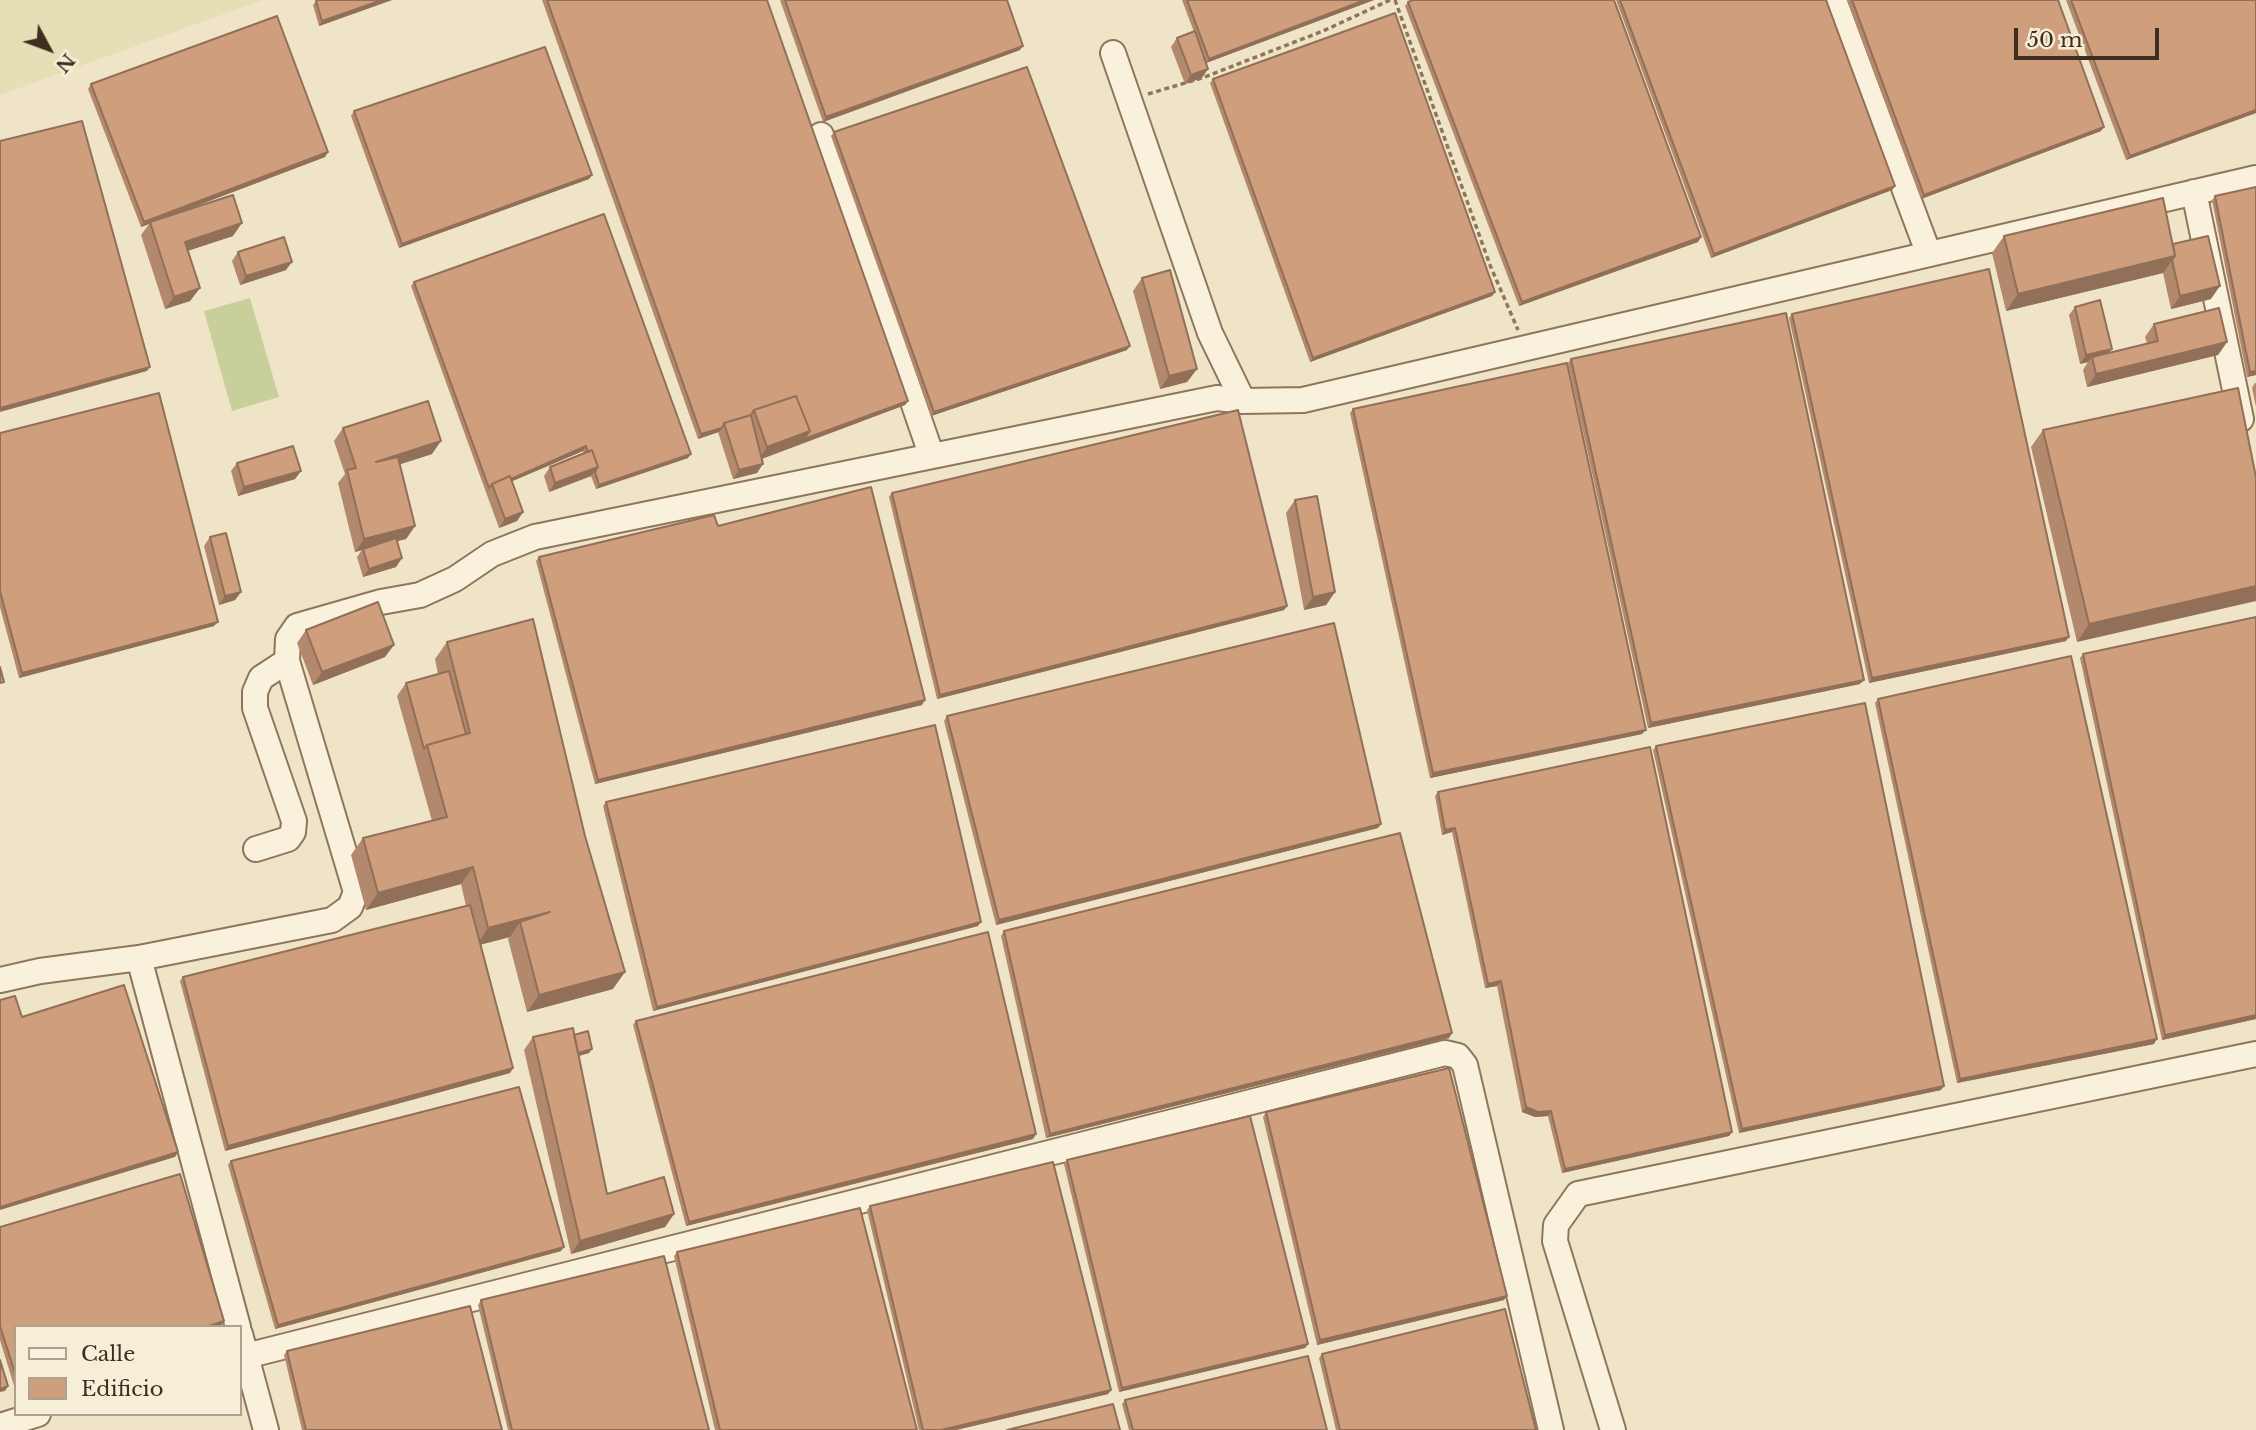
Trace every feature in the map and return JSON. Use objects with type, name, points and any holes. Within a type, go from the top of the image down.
[{"type":"street","points":[[1834,0],[1928,252]]},
{"type":"street","points":[[1114,53],[1210,333],[1243,401]]},
{"type":"street","points":[[821,135],[931,454]]},
{"type":"street","points":[[0,980],[40,971],[139,958],[332,920],[350,907],[356,892],[287,661],[288,639],[297,626],[381,602],[420,595],[455,579],[492,554],[535,537],[931,454],[1217,398],[1243,401],[1303,400],[1895,262],[1928,252],[2256,178]]},
{"type":"street","points":[[2194,192],[2245,437]]},
{"type":"street","points":[[256,849],[288,839],[293,832],[294,821],[255,708],[255,692],[261,678],[287,661]]},
{"type":"street","points":[[139,958],[237,1325]]},
{"type":"street","points":[[266,1430],[242,1349],[1445,1053],[1458,1056],[1465,1065],[1551,1430]]},
{"type":"street","points":[[1613,1430],[1555,1241],[1556,1225],[1578,1194],[2256,1054]]},
{"type":"street","points":[[0,1426],[32,1416]]},
{"type":"path","points":[[1130,101],[1202,78],[1311,36],[1392,0],[1490,265],[1526,348]]},
{"type":"shaded area","points":[[0,0],[263,0],[0,95]]},
{"type":"green space","points":[[250,298],[279,397],[232,411],[204,311]]},
{"type":"building","points":[[382,0],[322,21],[316,1]]},
{"type":"building","points":[[547,0],[767,0],[908,401],[804,439],[810,431],[796,396],[754,410],[751,415],[724,423],[722,428],[701,434]]},
{"type":"building","points":[[785,0],[1007,0],[1023,46],[826,117]]},
{"type":"building","points":[[1187,0],[1365,0],[1209,59]]},
{"type":"building","points":[[1614,0],[1701,237],[1522,302],[1408,2]]},
{"type":"building","points":[[1620,0],[1826,0],[1895,186],[1714,254]]},
{"type":"building","points":[[1852,0],[2058,0],[2104,127],[1924,195]]},
{"type":"building","points":[[2071,0],[2256,0],[2256,110],[2130,156]]},
{"type":"building","points":[[1395,13],[1495,292],[1313,358],[1213,79]]},
{"type":"building","points":[[277,16],[328,152],[144,222],[91,84]]},
{"type":"building","points":[[1195,31],[1208,69],[1191,75],[1177,38]]},
{"type":"building","points":[[545,47],[592,175],[402,244],[354,111]]},
{"type":"building","points":[[1027,67],[1130,346],[934,412],[834,132]]},
{"type":"building","points":[[82,121],[150,367],[0,408],[0,141]]},
{"type":"building","points":[[2256,187],[2256,371],[2250,372],[2215,196]]},
{"type":"building","points":[[233,195],[242,223],[185,242],[200,288],[174,297],[150,222]]},
{"type":"building","points":[[2163,198],[2175,256],[2018,294],[2004,236]]},
{"type":"building","points":[[604,214],[691,454],[599,485],[595,472],[598,467],[592,450],[588,452],[586,446],[511,479],[510,476],[489,488],[414,282]]},
{"type":"building","points":[[2208,236],[2220,286],[2180,296],[2172,260],[2175,256],[2173,244]]},
{"type":"building","points":[[284,237],[292,262],[246,276],[238,252]]},
{"type":"building","points":[[1989,269],[2069,637],[1872,678],[1792,314]]},
{"type":"building","points":[[1170,270],[1197,369],[1169,376],[1142,278]]},
{"type":"building","points":[[2100,300],[2112,349],[2086,355],[2075,307]]},
{"type":"building","points":[[2219,308],[2227,342],[2096,374],[2092,357],[2158,341],[2154,324]]},
{"type":"building","points":[[1786,313],[1864,680],[1651,723],[1571,359]]},
{"type":"building","points":[[1567,363],[1646,730],[1433,773],[1353,409]]},
{"type":"building","points":[[2238,388],[2256,477],[2256,586],[2089,624],[2043,430]]},
{"type":"building","points":[[159,393],[218,622],[22,673],[0,591],[0,433]]},
{"type":"building","points":[[796,396],[810,431],[767,447],[754,410]]},
{"type":"building","points":[[428,401],[441,441],[376,462],[398,457],[415,526],[364,539],[347,470],[356,468],[343,428]]},
{"type":"building","points":[[1238,410],[1287,606],[940,695],[892,493]]},
{"type":"building","points":[[751,415],[763,464],[739,470],[724,423]]},
{"type":"building","points":[[293,446],[301,471],[244,487],[237,463]]},
{"type":"building","points":[[592,450],[598,467],[555,483],[550,467]]},
{"type":"building","points":[[510,476],[523,512],[505,519],[492,484]]},
{"type":"building","points":[[871,487],[925,700],[598,780],[539,557],[714,515],[718,526]]},
{"type":"building","points":[[1317,496],[1335,592],[1313,597],[1295,500]]},
{"type":"building","points":[[226,533],[241,592],[225,596],[210,537]]},
{"type":"building","points":[[396,538],[402,558],[369,569],[363,549]]},
{"type":"building","points":[[378,602],[394,645],[322,672],[306,630]]},
{"type":"building","points":[[2256,617],[2256,1015],[2165,1035],[2083,654]]},
{"type":"building","points":[[533,619],[585,836],[625,972],[539,995],[520,922],[550,912],[488,928],[473,867],[378,893],[363,838],[447,817],[427,745],[470,733],[447,642]]},
{"type":"building","points":[[1334,623],[1381,824],[999,920],[947,716]]},
{"type":"building","points":[[2071,656],[2157,1039],[1960,1079],[1878,699]]},
{"type":"building","points":[[0,667],[4,682],[0,683]]},
{"type":"building","points":[[449,671],[466,734],[427,745],[424,749],[406,683]]},
{"type":"building","points":[[1865,703],[1944,1086],[1742,1129],[1656,746]]},
{"type":"building","points":[[935,725],[981,922],[657,1007],[606,802]]},
{"type":"building","points":[[1650,747],[1732,1132],[1565,1169],[1551,1111],[1538,1112],[1526,1107],[1501,981],[1488,984],[1455,828],[1445,830],[1438,792]]},
{"type":"building","points":[[1400,833],[1452,1033],[1050,1134],[1004,931]]},
{"type":"building","points":[[470,905],[513,1068],[228,1146],[183,977]]},
{"type":"building","points":[[988,932],[1036,1134],[689,1222],[636,1021]]},
{"type":"building","points":[[124,985],[178,1152],[0,1207],[0,1000],[15,996],[22,1017]]},
{"type":"building","points":[[573,1028],[607,1194],[664,1177],[674,1214],[580,1241],[533,1037]]},
{"type":"building","points":[[588,1031],[592,1049],[578,1053],[574,1035]]},
{"type":"building","points":[[1449,1068],[1507,1296],[1320,1340],[1266,1112]]},
{"type":"building","points":[[519,1087],[564,1247],[278,1325],[231,1161]]},
{"type":"building","points":[[1250,1116],[1308,1344],[1122,1388],[1067,1160]]},
{"type":"building","points":[[1053,1162],[1111,1390],[941,1430],[923,1430],[870,1206]]},
{"type":"building","points":[[180,1174],[224,1321],[212,1325],[14,1325],[14,1370],[0,1326],[0,1227]]},
{"type":"building","points":[[860,1208],[917,1430],[720,1430],[677,1252]]},
{"type":"building","points":[[664,1256],[709,1430],[512,1430],[481,1300]]},
{"type":"building","points":[[470,1306],[502,1430],[306,1430],[287,1351]]},
{"type":"building","points":[[1505,1309],[1536,1430],[1340,1430],[1322,1354]]},
{"type":"building","points":[[1308,1356],[1327,1430],[1133,1430],[1125,1400]]},
{"type":"building","points":[[0,1360],[8,1386],[0,1389]]},
{"type":"building","points":[[1113,1404],[1120,1430],[1007,1430]]}]
